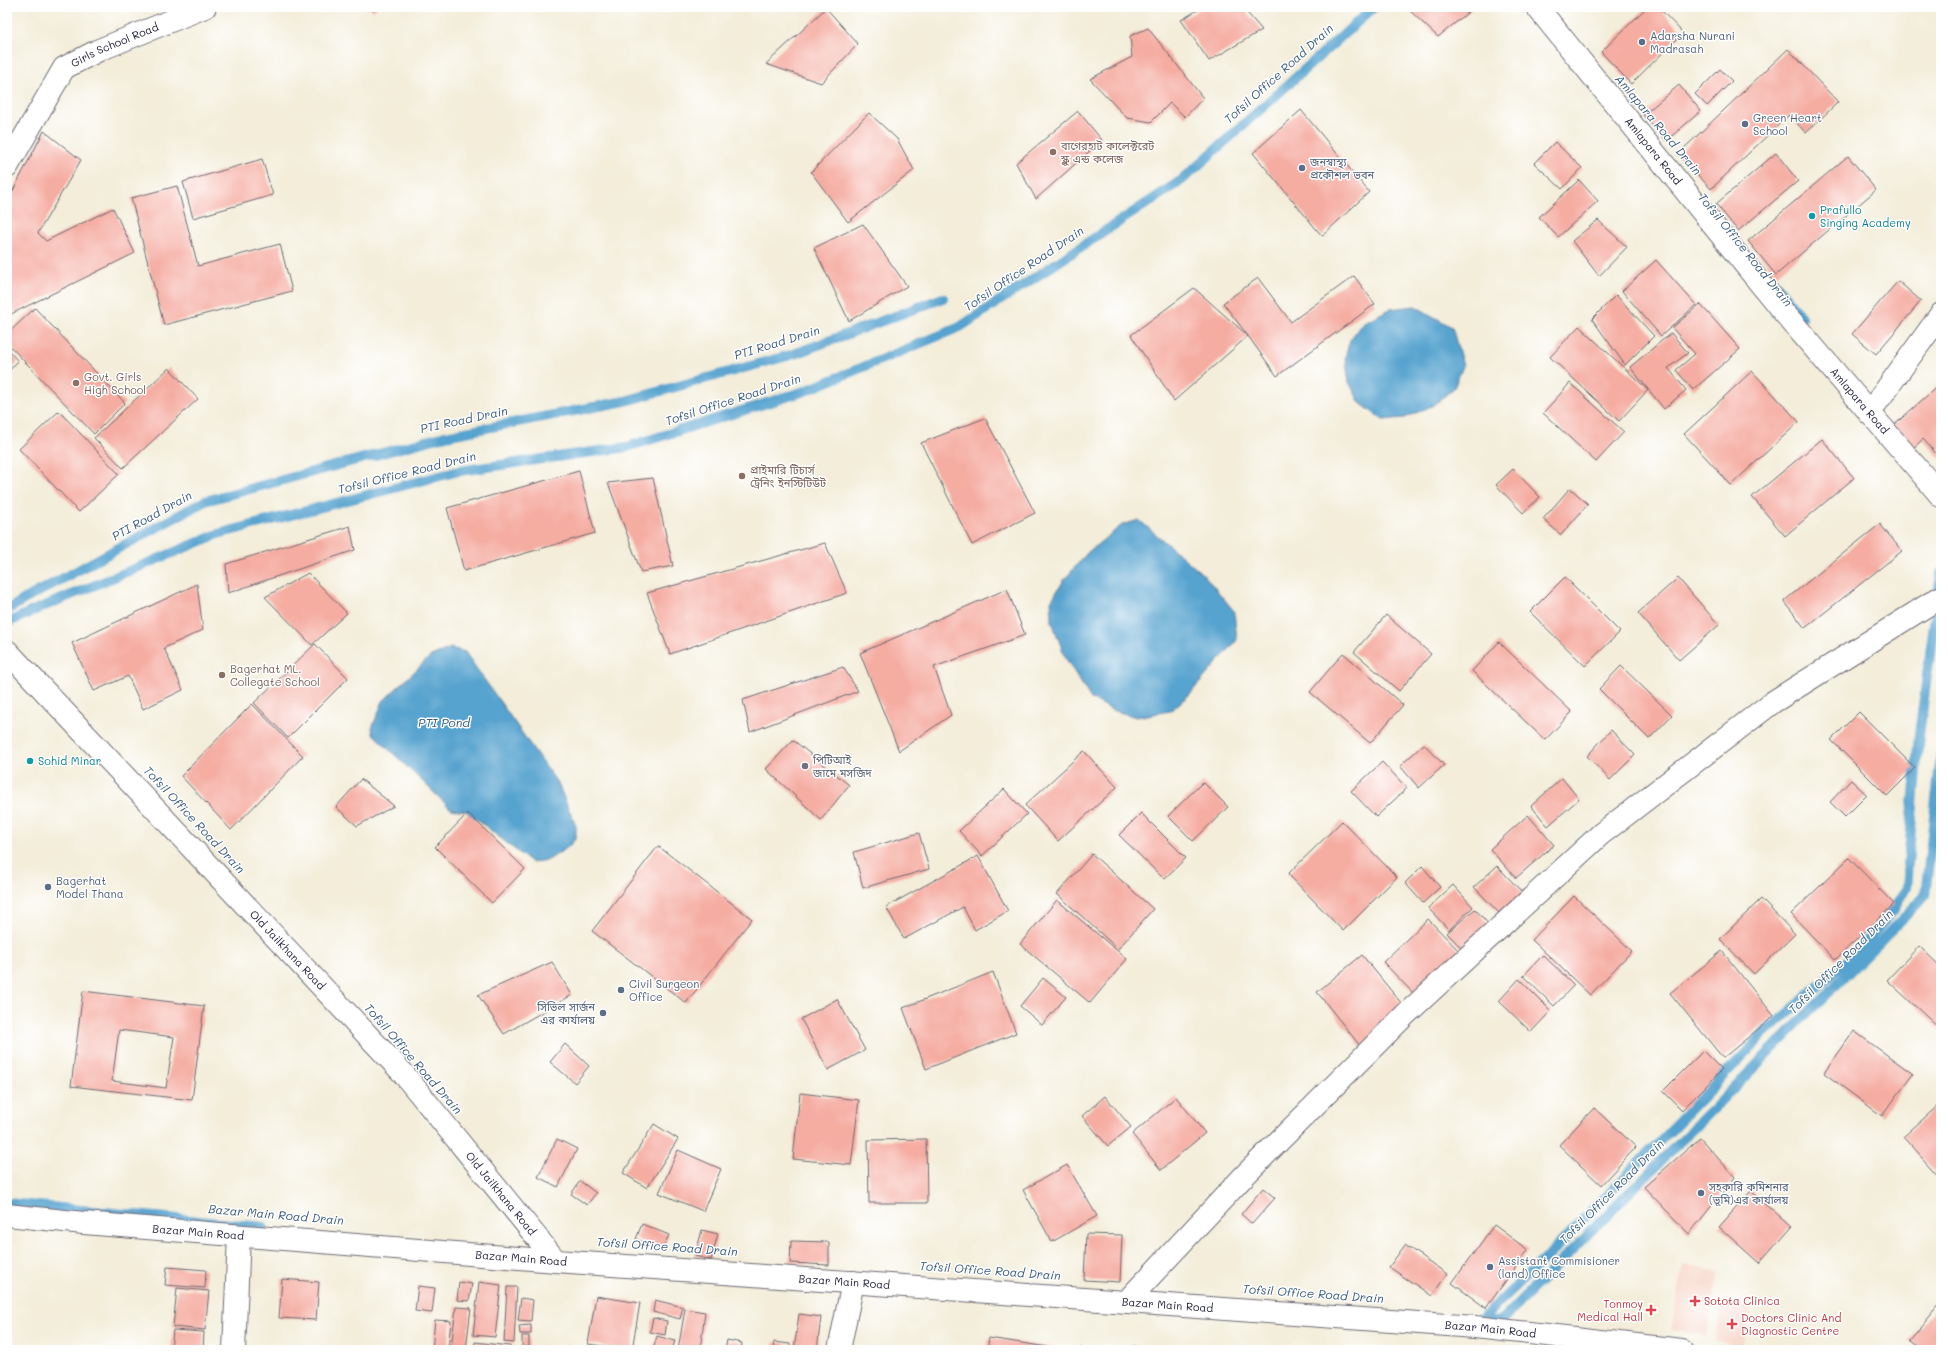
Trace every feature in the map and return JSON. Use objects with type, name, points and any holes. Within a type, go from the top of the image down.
[{"type":"street","name":"Girls School Road","points":[[7,167],[64,68],[99,50],[205,7]]},
{"type":"street","name":"Amlapara Road","points":[[1537,7],[1631,121],[1780,308],[1869,414],[1941,496]]},
{"type":"street","points":[[1869,414],[1941,314]]},
{"type":"street","points":[[1126,1302],[1245,1175],[1405,1015],[1601,834],[1773,702],[1939,598]]},
{"type":"street","name":"Old Jailkhana Road","points":[[7,650],[402,1072],[556,1261]]},
{"type":"street","name":"Bazar Main Road","points":[[7,1215],[239,1236],[556,1261],[1474,1327],[1682,1350]]},
{"type":"street","points":[[234,1350],[239,1236]]},
{"type":"street","points":[[839,1350],[853,1282]]},
{"type":"shaded area","name":"Sotota Clinica","points":[[1684,1265],[1719,1272],[1706,1336],[1671,1329]]},
{"type":"shaded area","name":"Doctors Clinic And Diagnostic Centre","points":[[1722,1302],[1750,1307],[1742,1347],[1714,1341]]},
{"type":"water","points":[[1415,306],[1452,327],[1463,366],[1454,388],[1434,405],[1405,418],[1383,420],[1360,403],[1349,382],[1345,357],[1350,340],[1362,323],[1390,309]]},
{"type":"water","points":[[1139,520],[1205,576],[1234,611],[1237,640],[1189,695],[1170,711],[1136,717],[1112,710],[1091,699],[1065,657],[1052,622],[1051,601],[1064,580],[1088,552],[1122,525]]},
{"type":"water","name":"PTI Pond","points":[[451,648],[465,652],[558,784],[576,826],[576,838],[568,847],[550,859],[532,863],[466,811],[451,809],[373,734],[372,728],[383,701],[431,656]]},
{"type":"building","points":[[370,7],[378,7],[373,11]]},
{"type":"building","points":[[1203,7],[1242,7],[1262,30],[1209,61],[1181,20]]},
{"type":"building","points":[[1412,7],[1469,7],[1471,10],[1438,37],[1409,10]]},
{"type":"building","name":"Adarsha Nurani Madrasah","points":[[1647,7],[1658,7],[1683,33],[1631,84],[1601,52]]},
{"type":"building","points":[[826,8],[858,44],[821,83],[766,64]]},
{"type":"building","points":[[1148,28],[1203,98],[1185,117],[1170,103],[1151,122],[1127,118],[1090,79],[1132,57],[1130,36]]},
{"type":"building","name":"Green Heart School","points":[[1788,49],[1838,102],[1806,133],[1789,115],[1711,189],[1678,154]]},
{"type":"building","points":[[1720,69],[1732,81],[1707,106],[1695,94]]},
{"type":"building","points":[[1679,85],[1701,111],[1666,141],[1643,115]]},
{"type":"building","points":[[1301,110],[1369,192],[1322,236],[1253,153]]},
{"type":"building","points":[[1078,111],[1102,140],[1036,199],[1016,163]]},
{"type":"building","points":[[869,113],[897,139],[914,170],[848,222],[811,172]]},
{"type":"building","points":[[44,131],[81,160],[38,233],[46,241],[113,208],[135,253],[9,315],[7,314],[7,202]]},
{"type":"building","points":[[1555,142],[1582,168],[1562,189],[1534,163]]},
{"type":"building","points":[[1776,153],[1798,181],[1738,231],[1716,204]]},
{"type":"building","name":"Prafullo Singing Academy","points":[[1848,156],[1876,190],[1776,275],[1748,241]]},
{"type":"building","points":[[262,159],[273,195],[193,218],[183,182]]},
{"type":"building","points":[[1579,180],[1598,201],[1558,237],[1539,217]]},
{"type":"building","points":[[177,186],[198,266],[280,244],[292,291],[164,325],[131,198]]},
{"type":"building","points":[[1598,220],[1627,247],[1599,276],[1572,241]]},
{"type":"building","points":[[863,224],[907,286],[849,321],[814,248]]},
{"type":"building","points":[[1656,260],[1696,305],[1661,336],[1622,291]]},
{"type":"building","points":[[1354,276],[1375,304],[1277,376],[1223,303],[1258,278],[1291,322]]},
{"type":"building","points":[[1898,281],[1921,301],[1876,354],[1852,334]]},
{"type":"building","points":[[1194,288],[1248,336],[1174,401],[1131,335]]},
{"type":"building","points":[[1616,295],[1654,336],[1625,365],[1592,319]]},
{"type":"building","points":[[1700,304],[1740,349],[1693,390],[1676,370],[1695,354],[1672,328]]},
{"type":"building","points":[[35,308],[125,403],[94,434],[7,343],[7,334]]},
{"type":"building","points":[[1579,326],[1648,390],[1619,421],[1550,357]]},
{"type":"building","points":[[1671,333],[1688,353],[1668,368],[1686,390],[1664,409],[1630,367]]},
{"type":"building","points":[[7,349],[18,361],[7,373]]},
{"type":"building","points":[[169,368],[198,399],[123,468],[94,438]]},
{"type":"building","points":[[1752,371],[1799,422],[1731,485],[1684,434]]},
{"type":"building","points":[[1570,383],[1624,432],[1596,462],[1543,413]]},
{"type":"building","points":[[1941,383],[1941,459],[1923,439],[1911,450],[1892,427]]},
{"type":"building","points":[[59,411],[119,474],[79,512],[19,449]]},
{"type":"building","points":[[985,418],[1035,513],[972,545],[921,443]]},
{"type":"building","points":[[1822,439],[1854,478],[1785,536],[1752,497]]},
{"type":"building","points":[[1513,469],[1540,497],[1523,513],[1496,485]]},
{"type":"building","points":[[579,471],[595,533],[464,571],[447,508]]},
{"type":"building","points":[[653,478],[673,566],[641,572],[608,483]]},
{"type":"building","points":[[1570,488],[1588,504],[1561,535],[1543,519]]},
{"type":"building","points":[[1880,524],[1902,551],[1805,628],[1784,601]]},
{"type":"building","points":[[350,526],[355,550],[228,593],[226,564]]},
{"type":"building","points":[[825,543],[847,593],[670,654],[647,593]]},
{"type":"building","points":[[308,573],[347,613],[312,645],[265,597]]},
{"type":"building","points":[[1565,577],[1620,632],[1585,666],[1530,612]]},
{"type":"building","points":[[1678,578],[1719,625],[1679,660],[1638,613]]},
{"type":"building","points":[[197,584],[203,630],[164,648],[183,690],[143,709],[128,676],[94,691],[72,643]]},
{"type":"building","points":[[1007,589],[1025,635],[934,667],[951,715],[899,751],[860,653]]},
{"type":"building","points":[[1386,615],[1431,654],[1399,691],[1354,652]]},
{"type":"building","points":[[1499,642],[1572,712],[1545,740],[1472,671]]},
{"type":"building","points":[[315,644],[348,678],[288,738],[254,703]]},
{"type":"building","points":[[1343,653],[1403,705],[1370,743],[1310,692]]},
{"type":"building","points":[[1621,666],[1672,715],[1649,739],[1599,689]]},
{"type":"building","points":[[843,667],[858,691],[750,732],[743,700]]},
{"type":"building","points":[[252,704],[303,756],[231,830],[181,776]]},
{"type":"building","points":[[1859,712],[1915,768],[1887,796],[1831,740]]},
{"type":"building","points":[[1611,730],[1635,755],[1610,780],[1587,756]]},
{"type":"building","points":[[793,740],[849,785],[821,820],[766,769]]},
{"type":"building","points":[[1424,744],[1444,765],[1419,788],[1400,766]]},
{"type":"building","points":[[1084,751],[1117,787],[1058,841],[1025,805]]},
{"type":"building","points":[[1382,762],[1407,788],[1376,817],[1351,791]]},
{"type":"building","points":[[1562,778],[1579,799],[1548,826],[1531,806]]},
{"type":"building","points":[[361,779],[394,806],[357,826],[336,807]]},
{"type":"building","points":[[1851,780],[1867,795],[1845,817],[1830,802]]},
{"type":"building","points":[[1203,782],[1228,807],[1193,841],[1168,816]]},
{"type":"building","points":[[1004,789],[1027,814],[982,856],[959,831]]},
{"type":"building","points":[[468,813],[525,869],[492,903],[435,847]]},
{"type":"building","points":[[1141,813],[1186,858],[1164,879],[1119,835]]},
{"type":"building","points":[[1528,815],[1554,845],[1516,878],[1490,849]]},
{"type":"building","points":[[1342,821],[1397,877],[1343,931],[1288,874]]},
{"type":"building","points":[[919,833],[929,869],[863,888],[854,852]]},
{"type":"building","points":[[658,846],[752,919],[686,1003],[592,931]]},
{"type":"building","points":[[1092,854],[1153,909],[1118,949],[1057,894]]},
{"type":"building","points":[[978,856],[1008,911],[975,930],[963,907],[904,939],[886,907]]},
{"type":"building","points":[[1849,858],[1894,904],[1835,960],[1791,914]]},
{"type":"building","points":[[1422,866],[1440,887],[1423,903],[1405,883]]},
{"type":"building","points":[[1497,866],[1524,894],[1501,915],[1474,887]]},
{"type":"building","points":[[1453,885],[1473,907],[1449,930],[1428,908]]},
{"type":"building","points":[[1574,896],[1632,951],[1590,995],[1532,940]]},
{"type":"building","points":[[1761,899],[1795,934],[1754,974],[1720,939]]},
{"type":"building","points":[[1057,900],[1127,959],[1090,1003],[1020,944]]},
{"type":"building","points":[[1475,909],[1492,928],[1466,953],[1447,933]]},
{"type":"building","points":[[1428,919],[1462,954],[1418,998],[1383,962]]},
{"type":"building","points":[[1919,946],[1941,967],[1941,1030],[1887,980]]},
{"type":"building","points":[[1722,951],[1774,1016],[1723,1058],[1670,993]]},
{"type":"building","points":[[1362,955],[1406,1009],[1361,1047],[1317,992]]},
{"type":"building","points":[[1543,955],[1574,985],[1554,1006],[1523,976]]},
{"type":"building","points":[[552,962],[572,995],[504,1034],[478,995]]},
{"type":"building","points":[[993,972],[1016,1033],[926,1069],[903,1008]]},
{"type":"building","points":[[1043,978],[1066,997],[1042,1025],[1020,1006]]},
{"type":"building","points":[[1519,979],[1551,1011],[1531,1032],[1499,1001]]},
{"type":"building","points":[[83,991],[204,1006],[192,1100],[71,1086]],"holes":[[[119,1030],[174,1037],[166,1088],[112,1081]]]},
{"type":"building","points":[[837,999],[865,1050],[828,1070],[801,1019]]},
{"type":"building","points":[[1854,1031],[1913,1074],[1882,1116],[1824,1073]]},
{"type":"building","points":[[565,1044],[589,1066],[575,1083],[550,1062]]},
{"type":"building","points":[[1703,1051],[1722,1070],[1682,1110],[1663,1091]]},
{"type":"building","points":[[800,1093],[859,1100],[851,1165],[793,1159]]},
{"type":"building","points":[[1105,1096],[1131,1127],[1108,1146],[1082,1116]]},
{"type":"building","points":[[1176,1097],[1205,1133],[1161,1170],[1132,1134]]},
{"type":"building","points":[[1941,1103],[1941,1179],[1903,1137]]},
{"type":"building","points":[[1594,1108],[1636,1147],[1601,1185],[1559,1145]]},
{"type":"building","points":[[654,1124],[678,1139],[647,1188],[623,1173]]},
{"type":"building","points":[[1700,1138],[1735,1177],[1689,1234],[1644,1187]]},
{"type":"building","points":[[557,1139],[577,1149],[558,1187],[538,1177]]},
{"type":"building","points":[[926,1139],[927,1203],[869,1203],[868,1140]]},
{"type":"building","points":[[678,1150],[721,1169],[703,1211],[659,1193]]},
{"type":"building","points":[[1067,1165],[1097,1216],[1052,1242],[1023,1190]]},
{"type":"building","points":[[580,1181],[596,1193],[587,1205],[571,1194]]},
{"type":"building","points":[[1263,1188],[1275,1198],[1252,1224],[1241,1214]]},
{"type":"building","points":[[1751,1191],[1791,1226],[1759,1263],[1719,1227]]},
{"type":"building","points":[[642,1224],[669,1235],[662,1250],[636,1239]]},
{"type":"building","name":"Assistant Commisioner (land) Office","points":[[1494,1225],[1528,1250],[1486,1308],[1452,1283]]},
{"type":"building","points":[[702,1230],[718,1234],[711,1260],[695,1256]]},
{"type":"building","points":[[1086,1234],[1122,1235],[1120,1282],[1084,1280]]},
{"type":"building","points":[[791,1241],[829,1242],[829,1265],[790,1263]]},
{"type":"building","points":[[1405,1245],[1447,1274],[1432,1296],[1389,1267]]},
{"type":"building","points":[[167,1267],[206,1270],[205,1288],[165,1285]]},
{"type":"building","points":[[282,1279],[319,1282],[316,1320],[279,1318]]},
{"type":"building","points":[[459,1282],[472,1284],[469,1301],[457,1300]]},
{"type":"building","points":[[479,1282],[501,1285],[495,1337],[473,1335]]},
{"type":"building","points":[[418,1286],[435,1288],[432,1313],[415,1311]]},
{"type":"building","points":[[507,1287],[517,1287],[514,1343],[504,1342]]},
{"type":"building","points":[[177,1288],[209,1291],[205,1330],[173,1327]]},
{"type":"building","points":[[596,1296],[640,1303],[632,1350],[588,1344]]},
{"type":"building","points":[[521,1298],[533,1300],[531,1321],[518,1320]]},
{"type":"building","points":[[655,1300],[683,1307],[680,1319],[653,1312]]},
{"type":"building","points":[[1941,1303],[1941,1350],[1921,1350],[1909,1341]]},
{"type":"building","points":[[456,1307],[471,1308],[466,1350],[451,1350]]},
{"type":"building","points":[[685,1309],[705,1312],[700,1350],[678,1350]]},
{"type":"building","points":[[799,1314],[821,1317],[817,1350],[794,1350]]},
{"type":"building","points":[[653,1318],[667,1321],[665,1335],[650,1332]]},
{"type":"building","points":[[435,1320],[451,1321],[448,1350],[432,1350]]},
{"type":"building","points":[[531,1325],[531,1334],[520,1334],[519,1326]]},
{"type":"building","points":[[173,1330],[204,1332],[203,1350],[171,1350]]},
{"type":"building","points":[[522,1336],[529,1336],[529,1347],[522,1347]]},
{"type":"building","points":[[657,1336],[675,1341],[672,1350],[653,1350]]},
{"type":"building","points":[[989,1338],[1061,1349],[1061,1350],[987,1350]]},
{"type":"building","points":[[727,1340],[742,1343],[741,1350],[725,1350]]},
{"type":"building","points":[[475,1342],[510,1346],[510,1350],[474,1350]]},
{"type":"building","points":[[774,1342],[790,1344],[790,1350],[773,1350]]},
{"type":"building","points":[[1132,1346],[1149,1347],[1149,1350],[1132,1350]]},
{"type":"building","points":[[567,1347],[581,1349],[581,1350],[566,1350]]},
{"type":"building","points":[[1080,1348],[1116,1349],[1116,1350],[1080,1350]]},
{"type":"waterway","name":"Tofsil Office Road Drain","points":[[7,623],[218,534],[459,471],[627,447],[805,391],[960,327],[1182,180],[1374,7]]},
{"type":"waterway","name":"Amlapara Road Drain","points":[[1771,279],[1801,317]]},
{"type":"waterway","name":"PTI Road Drain","points":[[7,610],[205,501],[445,436],[625,401],[794,354],[943,298]]},
{"type":"waterway","points":[[1474,1326],[1555,1249],[1764,1034],[1856,953],[1893,911],[1906,888],[1919,735],[1941,573]]},
{"type":"waterway","name":"Tofsil Office Road Drain","points":[[1491,1321],[1501,1321],[1925,896],[1941,755]]},
{"type":"waterway","name":"Bazar Main Road Drain","points":[[7,1203],[263,1227]]},
{"type":"place","name":"Adarsha Nurani Madrasah","points":[[1642,42]]},
{"type":"place","name":"Green Heart School","points":[[1745,124]]},
{"type":"place","name":"বাগেরহাট কালেক্টরেট স্কুল এন্ড কলেজ","points":[[1053,152]]},
{"type":"place","name":"জনস্বাস্থ্য প্রকৌশল ভবন","points":[[1302,168]]},
{"type":"place","name":"Prafullo Singing Academy","points":[[1812,216]]},
{"type":"place","name":"Govt. Girls High School","points":[[76,383]]},
{"type":"place","name":"প্রাইমারি টিচার্স ট্রেনিং ইনস্টিটিউট","points":[[742,476]]},
{"type":"place","name":"Bagerhat ML. Collegate School","points":[[222,675]]},
{"type":"place","name":"Sohid Minar","points":[[30,761]]},
{"type":"place","name":"পিটিআই জামে মসজিদ","points":[[805,766]]},
{"type":"place","name":"Bagerhat Model Thana","points":[[48,887]]},
{"type":"place","name":"Civil Surgeon Office","points":[[621,990]]},
{"type":"place","name":"সিভিল সার্জন এর কার্যালয়","points":[[603,1013]]},
{"type":"place","name":"সহকারি কমিশনার (ভূমি)এর কার্যালয়","points":[[1701,1193]]},
{"type":"place","name":"Assistant Commisioner (land) Office","points":[[1490,1267]]},
{"type":"place","name":"Sotota Clinica","points":[[1695,1301]]},
{"type":"place","name":"Tonmoy Medical Hall","points":[[1651,1310]]},
{"type":"place","name":"Doctors Clinic And Diagnostic Centre","points":[[1732,1324]]}]
